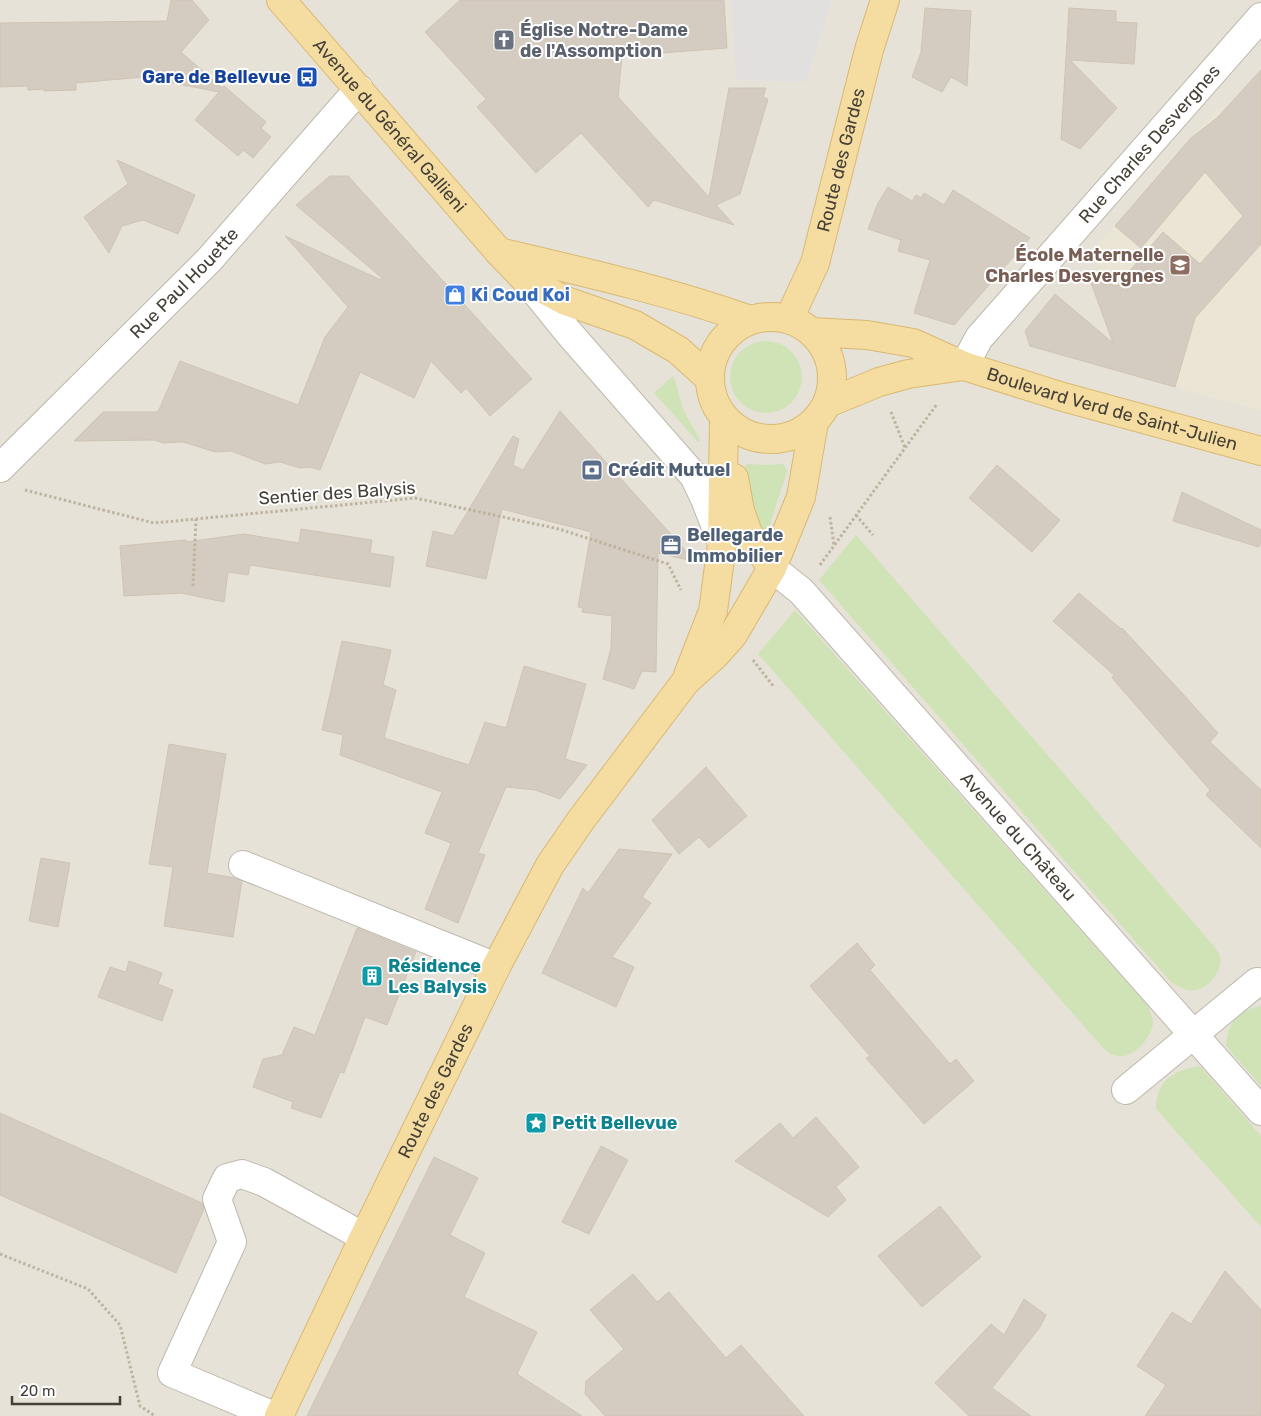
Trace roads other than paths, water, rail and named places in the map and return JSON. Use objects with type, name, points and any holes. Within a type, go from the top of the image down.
[{"type":"main road","name":"Avenue du Général Gallieni","points":[[282,0],[526,280],[566,301],[635,325],[678,350],[709,378]]},
{"type":"main road","name":"Route des Gardes","points":[[801,326],[869,50],[885,0]]},
{"type":"main road","points":[[500,252],[647,288],[705,304],[750,320]]},
{"type":"main road","points":[[770,316],[801,326],[828,353],[833,378],[821,413],[793,436],[769,440],[744,435],[724,420],[712,401],[709,378],[714,353],[729,332],[750,320],[770,316]]},
{"type":"main road","name":"Boulevard Verd de Saint-Julien","points":[[801,326],[913,342],[964,366],[1063,397],[1261,451]]},
{"type":"main road","name":"Boulevard Verd de Saint-Julien","points":[[821,413],[879,382],[908,374],[964,366]]},
{"type":"main road","name":"Route des Gardes","points":[[280,1416],[364,1237],[496,967],[550,866],[581,820],[686,681],[716,654],[733,635],[772,568],[801,496],[821,413]]},
{"type":"main road","name":"Route des Gardes","points":[[686,681],[713,611],[722,544],[724,420]]},
{"type":"main road","points":[[724,420],[740,510],[748,533],[772,568]]},
{"type":"street","name":"Rue Charles Desvergnes","points":[[964,366],[979,338],[1261,17]]},
{"type":"street","name":"Rue Paul Houette","points":[[0,468],[209,260],[359,89]]},
{"type":"street","name":"Avenue du Général Gallieni","points":[[526,280],[568,332],[694,476],[722,544]]},
{"type":"street","name":"Avenue du Château","points":[[772,568],[801,591],[1261,1111]]},
{"type":"street","points":[[242,864],[496,967]]},
{"type":"street","points":[[1126,1090],[1257,982]]},
{"type":"street","points":[[274,1416],[172,1373],[232,1242],[217,1199],[227,1178],[242,1174],[264,1182],[364,1237]]},
{"type":"place","name":"Église Notre-Dame de l'Assomption","points":[[504,40]]},
{"type":"place","name":"Gare de Bellevue","points":[[307,77]]},
{"type":"place","name":"École Maternelle Charles Desvergnes","points":[[1180,265]]},
{"type":"place","name":"Ki Coud Koi","points":[[455,295]]},
{"type":"place","name":"Crédit Mutuel","points":[[592,470]]},
{"type":"place","name":"Bellegarde Immobilier","points":[[671,545]]},
{"type":"place","name":"Résidence Les Balysis","points":[[372,976]]},
{"type":"place","name":"Petit Bellevue","points":[[536,1123]]}]
